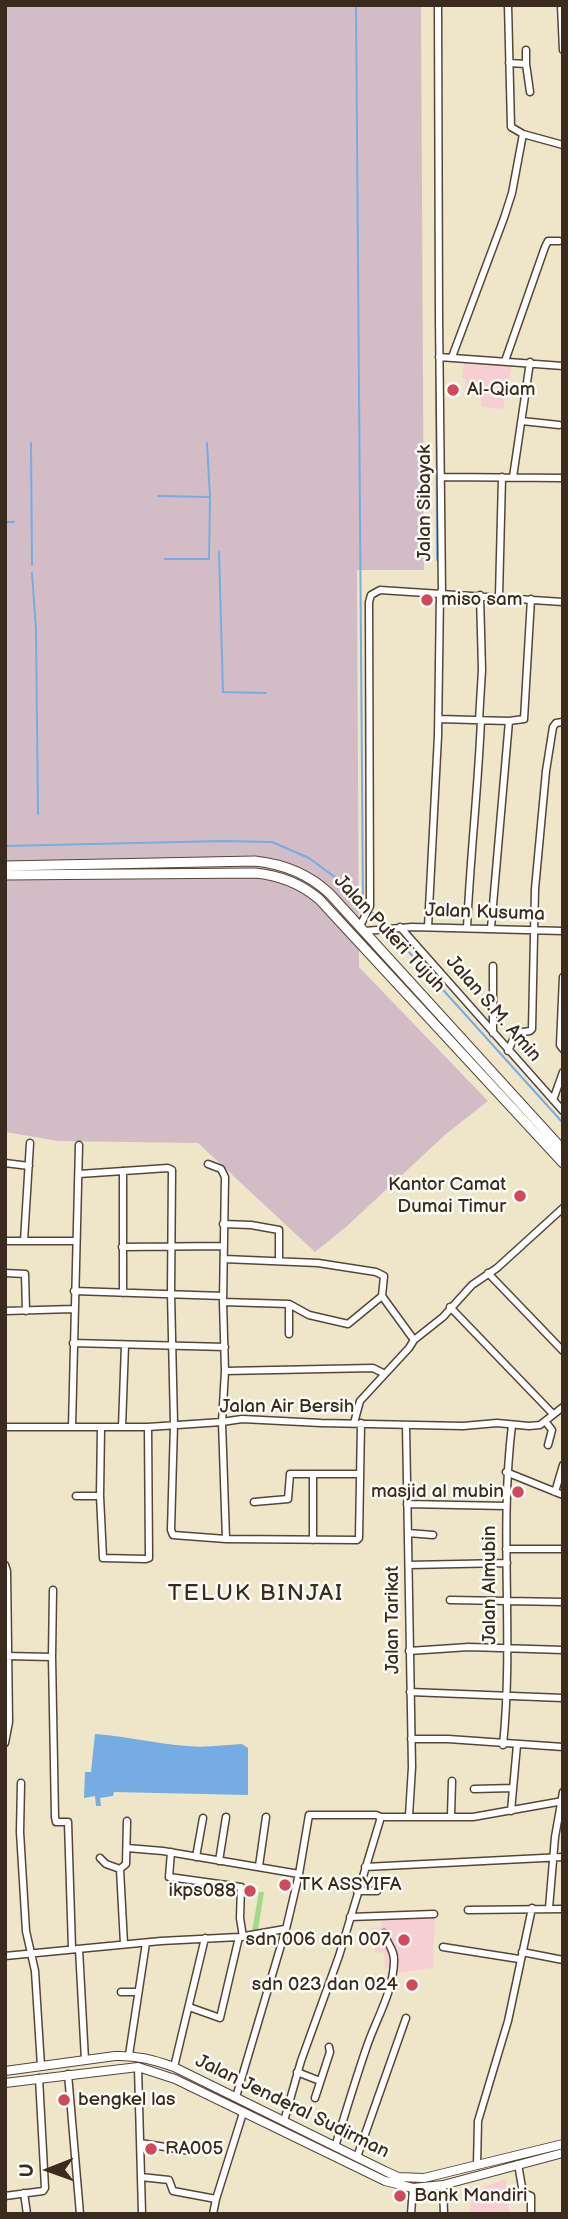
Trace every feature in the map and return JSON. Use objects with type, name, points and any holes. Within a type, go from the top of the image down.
[{"type":"highway","name":"Jalan Puteri Tujuh","points":[[5,875],[244,861],[284,866],[321,886],[563,1150]]},
{"type":"highway","name":"Jalan Puteri Tujuh","points":[[5,866],[255,873],[281,878],[312,893],[563,1163]]},
{"type":"main road","name":"Jalan Jenderal Sudirman","points":[[5,2071],[129,2055],[151,2059],[174,2067],[385,2171],[411,2179],[446,2174],[563,2144]]},
{"type":"main road","name":"Jalan Jenderal Sudirman","points":[[5,2083],[138,2067],[163,2074],[384,2181],[413,2188],[443,2185],[563,2153]]},
{"type":"street","name":"Jalan Sibayak","points":[[428,927],[439,719],[441,593],[439,5]]},
{"type":"street","points":[[508,5],[511,127],[523,134],[563,145]]},
{"type":"street","points":[[561,5],[563,50]]},
{"type":"street","points":[[526,50],[530,92]]},
{"type":"street","points":[[509,63],[526,64]]},
{"type":"street","points":[[452,357],[512,193],[523,134]]},
{"type":"street","points":[[505,361],[545,247],[548,241],[559,241]]},
{"type":"street","points":[[439,357],[563,366]]},
{"type":"street","points":[[513,477],[530,362]]},
{"type":"street","points":[[522,421],[559,425]]},
{"type":"street","points":[[441,477],[563,478]]},
{"type":"street","points":[[499,596],[502,477]]},
{"type":"street","points":[[366,932],[370,906],[369,599],[376,590],[563,602]]},
{"type":"street","points":[[467,928],[469,875],[477,802],[482,670],[480,596]]},
{"type":"street","points":[[439,719],[524,719],[531,599]]},
{"type":"street","points":[[491,928],[509,721]]},
{"type":"street","points":[[508,1051],[516,1033],[532,1029],[533,930],[541,824],[552,733],[555,724],[563,722]]},
{"type":"street","name":"Jalan Kusuma","points":[[366,932],[428,927],[563,931]]},
{"type":"street","name":"Jalan S.M. Amin","points":[[390,928],[493,1033],[563,1111]]},
{"type":"street","points":[[493,966],[493,1033]]},
{"type":"street","points":[[563,977],[560,1045],[563,1049]]},
{"type":"street","points":[[553,1100],[563,1072]]},
{"type":"street","points":[[24,1241],[30,1143]]},
{"type":"street","points":[[72,1427],[79,1145]]},
{"type":"street","points":[[5,1163],[29,1166]]},
{"type":"street","points":[[208,1164],[219,1167],[225,1174],[225,1371],[222,1422],[226,1539]]},
{"type":"street","points":[[79,1174],[172,1169],[174,1424],[171,1532],[175,1536],[226,1539],[358,1539],[360,1402],[414,1340],[563,1208]]},
{"type":"street","points":[[123,1171],[123,1293]]},
{"type":"street","points":[[223,1224],[279,1230],[279,1261]]},
{"type":"street","points":[[5,1241],[75,1241]]},
{"type":"street","points":[[122,1247],[223,1246]]},
{"type":"street","points":[[224,1259],[318,1263],[380,1273],[384,1279],[382,1296],[414,1340]]},
{"type":"street","points":[[5,1273],[25,1274],[26,1311]]},
{"type":"street","points":[[488,1273],[563,1351]]},
{"type":"street","points":[[74,1291],[171,1294],[289,1304],[313,1317],[348,1324],[382,1296]]},
{"type":"street","points":[[289,1304],[289,1334]]},
{"type":"street","points":[[450,1307],[554,1414]]},
{"type":"street","points":[[5,1311],[73,1309]]},
{"type":"street","points":[[73,1343],[225,1347]]},
{"type":"street","points":[[122,1427],[125,1345]]},
{"type":"street","points":[[225,1371],[373,1368],[385,1374]]},
{"type":"street","points":[[548,1446],[552,1430],[545,1421],[563,1408]]},
{"type":"street","name":"Jalan Air Bersih","points":[[5,1427],[148,1427],[250,1419],[512,1425],[540,1425],[545,1421]]},
{"type":"street","name":"Jalan Tarikat","points":[[406,1424],[411,1739],[406,1817]]},
{"type":"street","name":"Jalan Almubin","points":[[503,1745],[507,1600],[506,1472],[512,1425]]},
{"type":"street","points":[[101,1427],[102,1557],[125,1559],[149,1558],[148,1427]]},
{"type":"street","points":[[555,1492],[563,1465]]},
{"type":"street","points":[[506,1472],[563,1495]]},
{"type":"street","points":[[313,1474],[313,1540]]},
{"type":"street","points":[[254,1502],[288,1499],[289,1475],[360,1474]]},
{"type":"street","points":[[76,1496],[100,1496]]},
{"type":"street","points":[[407,1504],[506,1506]]},
{"type":"street","points":[[408,1533],[433,1535]]},
{"type":"street","points":[[506,1549],[563,1549]]},
{"type":"street","points":[[409,1565],[506,1563]]},
{"type":"street","points":[[5,1565],[9,1732],[5,1743]]},
{"type":"street","points":[[53,1590],[55,1817],[56,1822],[68,1822],[85,2060]]},
{"type":"street","points":[[450,1600],[563,1602]]},
{"type":"street","points":[[409,1651],[469,1647],[563,1650]]},
{"type":"street","points":[[6,1656],[52,1657]]},
{"type":"street","points":[[410,1692],[563,1698]]},
{"type":"street","points":[[411,1739],[563,1747]]},
{"type":"street","points":[[511,1811],[517,1745]]},
{"type":"street","points":[[451,1816],[452,1781]]},
{"type":"street","points":[[21,1783],[22,1871],[27,1939],[36,1971],[41,2066]]},
{"type":"street","points":[[474,1789],[513,1788]]},
{"type":"street","points":[[549,1908],[563,1792]]},
{"type":"street","points":[[236,2097],[285,1929],[299,1874],[309,1815],[473,1817],[562,1801]]},
{"type":"street","points":[[219,1861],[226,1817]]},
{"type":"street","points":[[259,1866],[266,1817]]},
{"type":"street","points":[[284,2121],[297,2072],[351,1917],[381,1817]]},
{"type":"street","points":[[196,1857],[203,1818]]},
{"type":"street","points":[[120,1869],[126,1864],[127,1821]]},
{"type":"street","points":[[127,1848],[171,1852],[299,1874]]},
{"type":"street","points":[[171,1852],[169,1877],[241,1887],[241,1937],[220,2018],[189,2007]]},
{"type":"street","points":[[365,1867],[563,1857]]},
{"type":"street","points":[[100,1858],[106,1864],[120,1869]]},
{"type":"street","points":[[120,1869],[124,1944]]},
{"type":"street","points":[[357,1891],[377,1891]]},
{"type":"street","points":[[477,2165],[478,2120],[508,2021],[532,1908]]},
{"type":"street","points":[[468,1910],[563,1909]]},
{"type":"street","points":[[351,1917],[434,1914]]},
{"type":"street","points":[[5,1956],[146,1942],[241,1937],[285,1929]]},
{"type":"street","points":[[335,2147],[394,1963],[393,1949],[387,1943],[384,1933]]},
{"type":"street","points":[[174,2067],[205,1938]]},
{"type":"street","points":[[129,2055],[146,1942]]},
{"type":"street","points":[[443,1947],[563,1960]]},
{"type":"street","points":[[121,1992],[138,1992]]},
{"type":"street","points":[[357,2157],[406,2018]]},
{"type":"street","points":[[316,2098],[330,2052],[329,2047]]},
{"type":"street","points":[[138,2067],[142,2214]]},
{"type":"street","points":[[297,2072],[320,2081]]},
{"type":"street","points":[[68,2074],[80,2214]]},
{"type":"street","points":[[5,2196],[43,2191],[46,2184],[39,2078]]},
{"type":"street","points":[[213,2214],[243,2113]]},
{"type":"street","points":[[140,2143],[190,2151]]},
{"type":"street","points":[[518,2164],[523,2193],[531,2196],[531,2214]]},
{"type":"street","points":[[141,2177],[169,2180],[173,2191],[216,2199]]},
{"type":"street","points":[[443,2185],[444,2214]]},
{"type":"street","points":[[411,2214],[413,2188]]},
{"type":"street","points":[[24,2193],[27,2214]]},
{"type":"shaded area","points":[[5,5],[421,5],[424,570],[357,570],[359,967],[488,1101],[446,1134],[346,1227],[315,1252],[198,1143],[58,1141],[5,1132]]},
{"type":"shaded area","points":[[464,363],[512,365],[503,409],[481,407],[481,396],[465,389],[466,380],[462,378]]},
{"type":"shaded area","name":"sdn 006 dan 007","points":[[435,1915],[433,1968],[399,1973],[398,1966],[385,1969],[384,1953],[375,1952],[371,1928],[382,1927],[381,1918]]},
{"type":"shaded area","points":[[506,2179],[509,2214],[469,2214],[474,2190]]},
{"type":"green space","points":[[259,1892],[264,1892],[258,1930],[252,1931]]},
{"type":"water","points":[[95,1734],[194,1747],[242,1744],[248,1748],[248,1795],[114,1792],[113,1796],[100,1798],[101,1806],[96,1806],[95,1796],[84,1798],[85,1772],[91,1772]]},
{"type":"waterway","points":[[356,5],[363,904]]},
{"type":"waterway","points":[[435,5],[436,284]]},
{"type":"waterway","points":[[436,325],[437,560]]},
{"type":"waterway","points":[[31,443],[32,565]]},
{"type":"waterway","points":[[158,496],[210,497],[207,443]]},
{"type":"waterway","points":[[165,559],[209,559],[210,497]]},
{"type":"waterway","points":[[5,522],[14,522]]},
{"type":"waterway","points":[[219,552],[223,692],[266,693]]},
{"type":"waterway","points":[[32,573],[36,629],[38,814]]},
{"type":"waterway","points":[[5,846],[272,842],[309,858],[336,878],[366,907]]},
{"type":"waterway","points":[[373,913],[387,927]]},
{"type":"waterway","points":[[390,931],[563,1123]]},
{"type":"place","name":"Al-Qiam","points":[[453,390]]},
{"type":"place","name":"miso sam","points":[[427,600]]},
{"type":"place","name":"Kantor Camat Dumai Timur","points":[[520,1196]]},
{"type":"place","name":"masjid al mubin","points":[[518,1492]]},
{"type":"place","name":"TK ASSYIFA","points":[[285,1885]]},
{"type":"place","name":"ikps088","points":[[250,1891]]},
{"type":"place","name":"sdn 006 dan 007","points":[[404,1940]]},
{"type":"place","name":"sdn 023 dan 024","points":[[412,1985]]},
{"type":"place","name":"bengkel las","points":[[64,2100]]},
{"type":"place","name":"RA005","points":[[151,2149]]},
{"type":"place","name":"Bank Mandiri","points":[[400,2196]]},
{"type":"district","name":"TELUK BINJAI","points":[[256,1594]]}]
